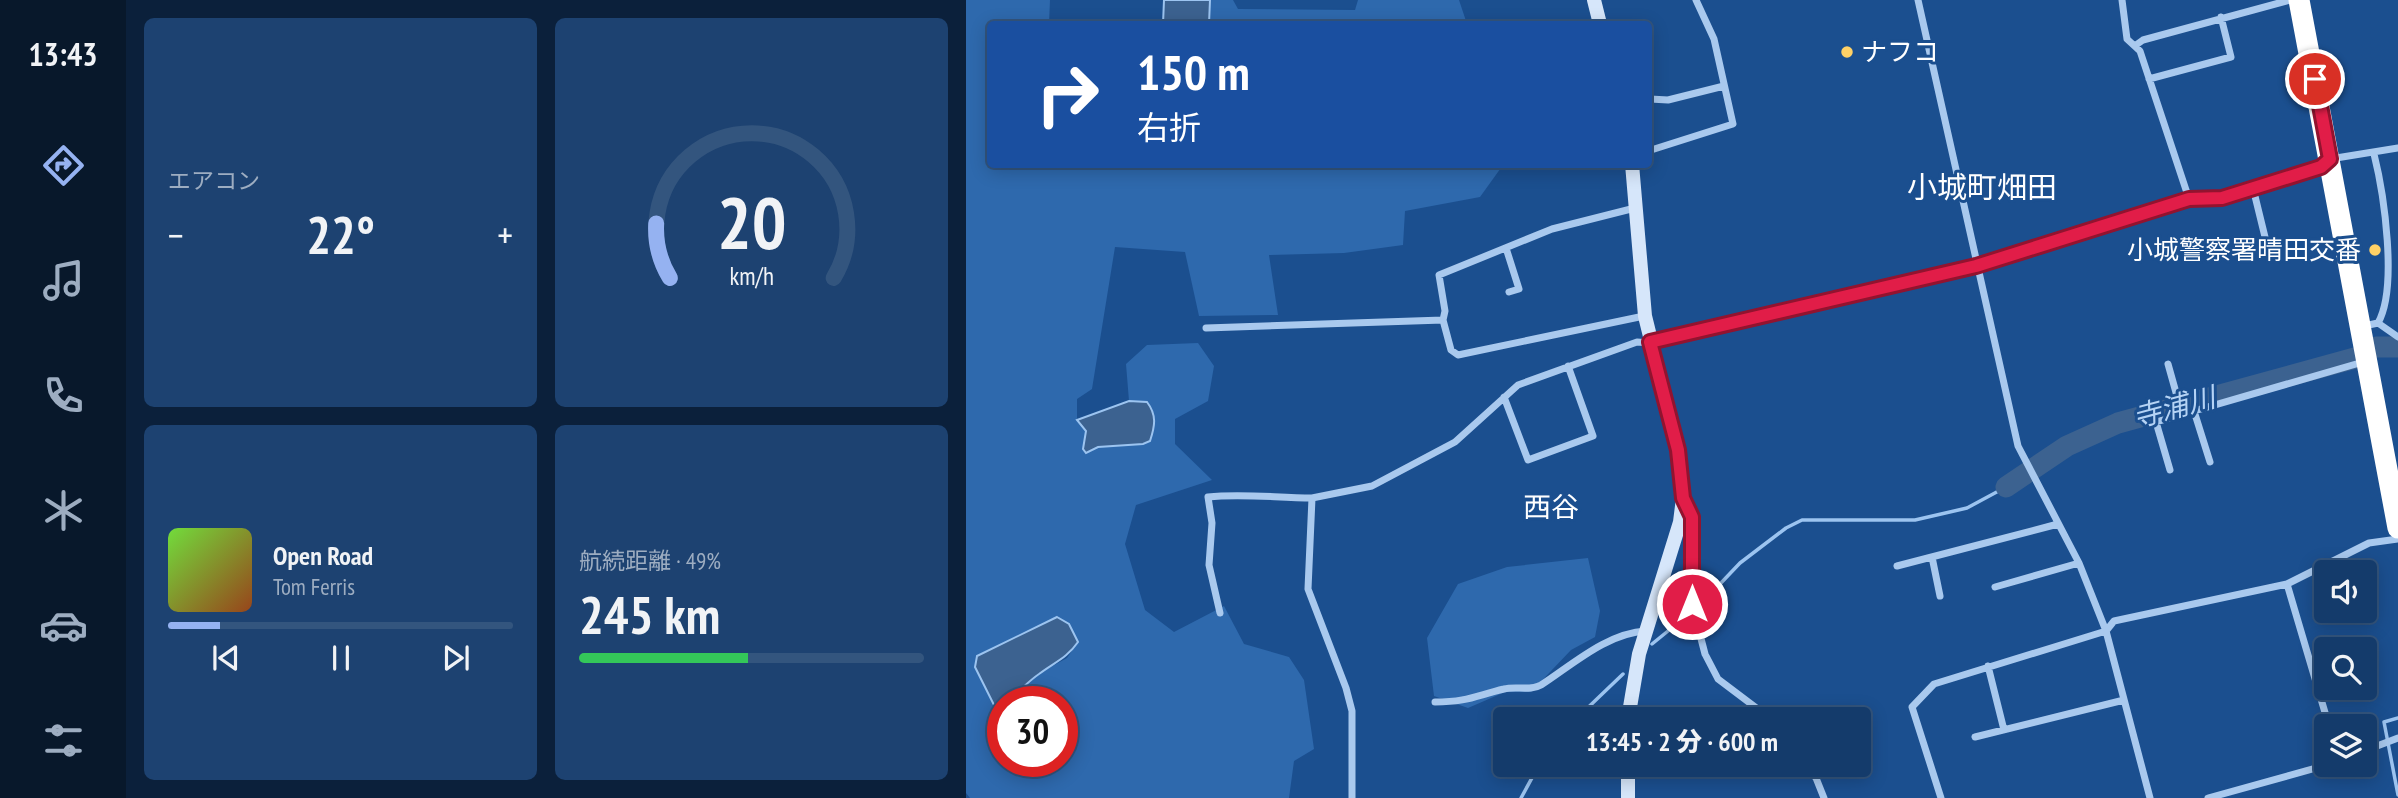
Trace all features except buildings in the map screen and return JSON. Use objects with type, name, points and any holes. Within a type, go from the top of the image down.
[{"type":"highway","points":[[2299,0],[2330,159],[2370,325],[2367,361],[2398,528]]},
{"type":"street","points":[[1594,0],[1599,21]]},
{"type":"street","points":[[1652,150],[1733,124],[1714,39],[1696,0]]},
{"type":"street","points":[[1917,0],[1976,266],[2025,463],[2079,563],[2106,631],[2150,798]]},
{"type":"street","points":[[2122,0],[2127,39],[2136,45],[2150,79],[2189,199]]},
{"type":"street","points":[[2136,45],[2143,40],[2221,17],[2290,0]]},
{"type":"street","points":[[2150,79],[2231,57],[2221,17]]},
{"type":"street","points":[[1652,99],[1668,100],[1724,86]]},
{"type":"street","points":[[1220,614],[1209,565],[1212,523],[1208,498],[1237,494],[1268,498],[1312,498],[1372,486],[1455,442],[1518,385],[1637,342],[1650,342],[1976,266],[2189,199],[2222,198],[2321,167],[2330,159],[2398,148]]},
{"type":"street","points":[[2374,154],[2386,204],[2389,270],[2387,305],[2370,325],[2398,337]]},
{"type":"street","points":[[1629,707],[1646,631],[1680,522],[1683,498],[1678,450],[1645,316],[1632,168]]},
{"type":"street","points":[[2253,188],[2265,237]]},
{"type":"street","points":[[1636,208],[1552,229],[1439,275],[1445,311],[1443,320],[1451,350],[1458,355],[1645,316]]},
{"type":"street","points":[[1506,248],[1519,289],[1509,292]]},
{"type":"street","points":[[2389,270],[2398,268]]},
{"type":"street","points":[[1206,328],[1443,320]]},
{"type":"street","points":[[2170,470],[2156,422],[2323,376],[2367,361]]},
{"type":"street","points":[[2168,364],[2182,414]]},
{"type":"street","points":[[1504,397],[1528,460],[1593,436],[1568,366]]},
{"type":"street","points":[[2194,411],[2210,463]]},
{"type":"street","points":[[1312,498],[1308,589],[1346,688],[1352,711],[1352,798]]},
{"type":"street","points":[[1683,498],[1692,517],[1692,604],[1705,654],[1718,679],[1755,707]]},
{"type":"street","points":[[1897,566],[2058,524]]},
{"type":"street","points":[[1941,798],[1912,707],[1934,684],[2106,631],[2114,621],[2287,584],[2369,543],[2398,539]]},
{"type":"street","points":[[1932,557],[1940,596]]},
{"type":"street","points":[[1995,587],[2079,563]]},
{"type":"street","points":[[1661,583],[1692,585]]},
{"type":"street","points":[[2287,584],[2325,714]]},
{"type":"street","points":[[1435,702],[1466,702],[1506,689],[1538,687],[1586,653],[1635,632],[1646,631]]},
{"type":"street","points":[[1988,666],[2004,730]]},
{"type":"street","points":[[1975,737],[2124,700]]},
{"type":"street","points":[[2377,746],[2395,739]]},
{"type":"street","points":[[2208,798],[2314,769]]},
{"type":"street","points":[[1628,777],[1628,798]]},
{"type":"street","points":[[1815,777],[1824,798]]},
{"type":"shaded area","points":[[966,0],[1050,0],[1049,21],[987,21],[987,168],[1501,168],[1480,197],[1405,211],[1403,245],[1344,253],[1269,255],[1278,315],[1199,316],[1185,252],[1115,247],[1092,389],[1077,399],[1077,420],[1086,431],[1086,453],[1098,447],[1143,444],[1147,402],[1129,401],[1126,364],[1147,345],[1198,343],[1214,366],[1208,401],[1175,419],[1175,444],[1212,480],[1136,505],[1125,544],[1145,610],[1174,632],[1224,606],[1244,644],[1289,657],[1304,680],[1314,749],[1294,761],[1289,798],[970,798],[966,793]]},
{"type":"shaded area","points":[[1164,0],[1210,0],[1209,21],[1163,21]]},
{"type":"shaded area","points":[[1210,0],[1233,0],[1238,9],[1355,10],[1358,0],[1459,0],[1466,21],[1209,21]]},
{"type":"shaded area","points":[[1129,401],[1147,402],[1150,407],[1154,421],[1150,441],[1143,444],[1098,447],[1086,453],[1083,449],[1086,431],[1077,420]]},
{"type":"shaded area","points":[[1588,558],[1600,611],[1595,637],[1571,650],[1531,692],[1505,692],[1468,708],[1434,696],[1427,638],[1458,584],[1507,567]]},
{"type":"shaded area","points":[[1057,617],[1069,624],[1078,642],[1065,656],[1024,686],[987,686],[987,691],[975,667],[977,656]]},
{"type":"waterway","name":"寺浦川","points":[[2376,347],[2398,347]]},
{"type":"waterway","name":"寺浦川","points":[[2006,487],[2067,446],[2118,423],[2355,358]]},
{"type":"waterway","points":[[1652,644],[1700,605],[1740,563],[1786,528],[1802,520],[1915,520],[1967,508],[2006,487]]},
{"type":"waterway","points":[[1589,707],[1623,674]]},
{"type":"waterway","points":[[2398,718],[2384,722],[2398,795]]},
{"type":"waterway","points":[[1521,798],[1532,777]]},
{"type":"place","name":"ナフコ","points":[[1847,52]]},
{"type":"place","name":"小城警察署晴田交番","points":[[2375,250]]},
{"type":"district","name":"小城町畑田","points":[[1982,188]]},
{"type":"district","name":"西谷","points":[[1551,507]]},
{"type":"route","points":[[1692,604],[1692,517],[1683,498],[1678,450],[1650,342],[1976,266],[2189,199],[2222,198],[2321,167],[2330,159],[2315,79]]}]
